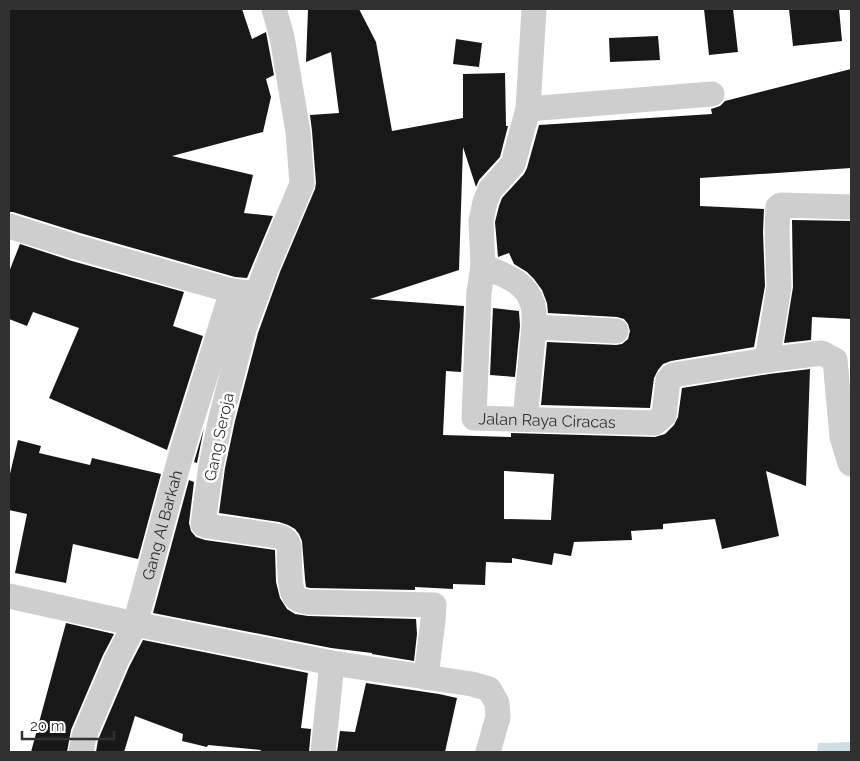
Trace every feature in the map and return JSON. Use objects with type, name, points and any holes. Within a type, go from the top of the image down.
[{"type":"street","name":"Gang Seroja","points":[[274,9],[282,37],[298,132],[302,184],[267,267],[244,329],[221,418],[211,466],[204,524],[284,538],[289,546],[292,590],[296,598],[301,600],[308,602],[434,605],[426,677]]},
{"type":"street","name":"Jalan Raya Ciracas","points":[[534,9],[528,109],[513,164],[490,190],[481,221],[483,266],[479,292],[474,418],[655,423],[664,415],[668,380],[673,375],[822,353],[835,360],[842,436],[851,464]]},
{"type":"street","points":[[528,109],[712,94]]},
{"type":"street","points":[[767,360],[779,287],[778,207],[781,205],[851,207]]},
{"type":"street","points":[[9,226],[232,291],[257,295]]},
{"type":"street","points":[[483,266],[510,278],[525,289],[532,303],[534,327],[525,419]]},
{"type":"street","name":"Gang Al Barkah","points":[[81,752],[84,736],[116,661],[135,624],[182,451],[232,291]]},
{"type":"street","points":[[534,327],[616,331]]},
{"type":"street","points":[[9,596],[135,624],[332,663],[472,684],[489,689],[497,703],[498,717],[488,752]]},
{"type":"street","points":[[323,752],[332,663]]},
{"type":"shaded area","points":[[851,742],[851,752],[817,752],[818,743]]},
{"type":"building","points":[[9,9],[242,9],[252,39],[266,32],[274,75],[266,79],[271,97],[263,132],[172,156],[253,175],[244,213],[273,216],[247,278],[235,277],[9,212]]},
{"type":"building","points":[[308,9],[359,9],[376,42],[392,131],[463,118],[463,74],[505,73],[506,126],[508,126],[500,157],[479,180],[476,187],[463,147],[459,270],[370,299],[464,306],[461,372],[446,371],[443,435],[511,437],[511,433],[655,437],[665,434],[674,425],[678,417],[682,388],[810,369],[806,486],[766,471],[779,536],[722,549],[715,519],[663,524],[663,529],[631,531],[632,540],[574,542],[571,556],[554,553],[552,565],[512,558],[512,563],[486,562],[485,585],[453,584],[453,589],[415,587],[415,590],[310,588],[306,587],[302,541],[295,529],[279,522],[219,513],[225,468],[235,421],[258,333],[280,272],[315,189],[310,115],[339,113],[331,52],[306,62]],"holes":[[[504,471],[554,474],[551,520],[504,519]]]},
{"type":"building","points":[[704,9],[733,9],[738,52],[709,55]]},
{"type":"building","points":[[789,9],[839,9],[842,41],[793,46]]},
{"type":"building","points":[[658,36],[660,60],[610,62],[609,38]]},
{"type":"building","points":[[456,39],[482,43],[479,67],[453,64]]},
{"type":"building","points":[[851,69],[851,168],[700,178],[700,206],[764,209],[765,286],[754,347],[663,364],[654,378],[650,408],[541,405],[547,342],[616,345],[622,344],[628,339],[630,331],[624,319],[617,317],[548,313],[547,303],[542,290],[534,279],[514,264],[509,253],[498,257],[495,222],[499,206],[502,198],[524,174],[527,168],[539,125],[712,114],[711,109],[720,106],[725,101]]},
{"type":"building","points":[[792,220],[851,221],[851,319],[812,317],[811,340],[784,343],[793,287]]},
{"type":"building","points":[[20,244],[72,261],[184,292],[173,326],[203,336],[167,450],[49,398],[79,328],[33,312],[27,326],[9,319],[9,272]]},
{"type":"building","points":[[493,308],[519,311],[520,326],[515,377],[490,375]]},
{"type":"building","points":[[204,428],[197,463],[194,462]]},
{"type":"building","points":[[18,440],[41,446],[39,453],[90,465],[92,458],[161,474],[138,559],[73,544],[66,583],[15,573],[27,514],[9,510],[9,478]]},
{"type":"building","points":[[189,480],[194,482],[189,523],[191,531],[196,537],[275,550],[276,582],[280,598],[287,609],[295,614],[416,619],[417,634],[414,661],[331,648],[153,613]]},
{"type":"building","points":[[66,623],[114,634],[71,730],[67,752],[31,752]]},
{"type":"building","points":[[143,640],[308,673],[301,728],[311,729],[309,752],[260,752],[261,750],[208,745],[207,747],[182,741],[183,734],[135,716],[124,752],[96,752],[98,740],[129,667]]},
{"type":"building","points":[[366,683],[457,698],[445,752],[337,752],[340,731],[355,732]]}]
